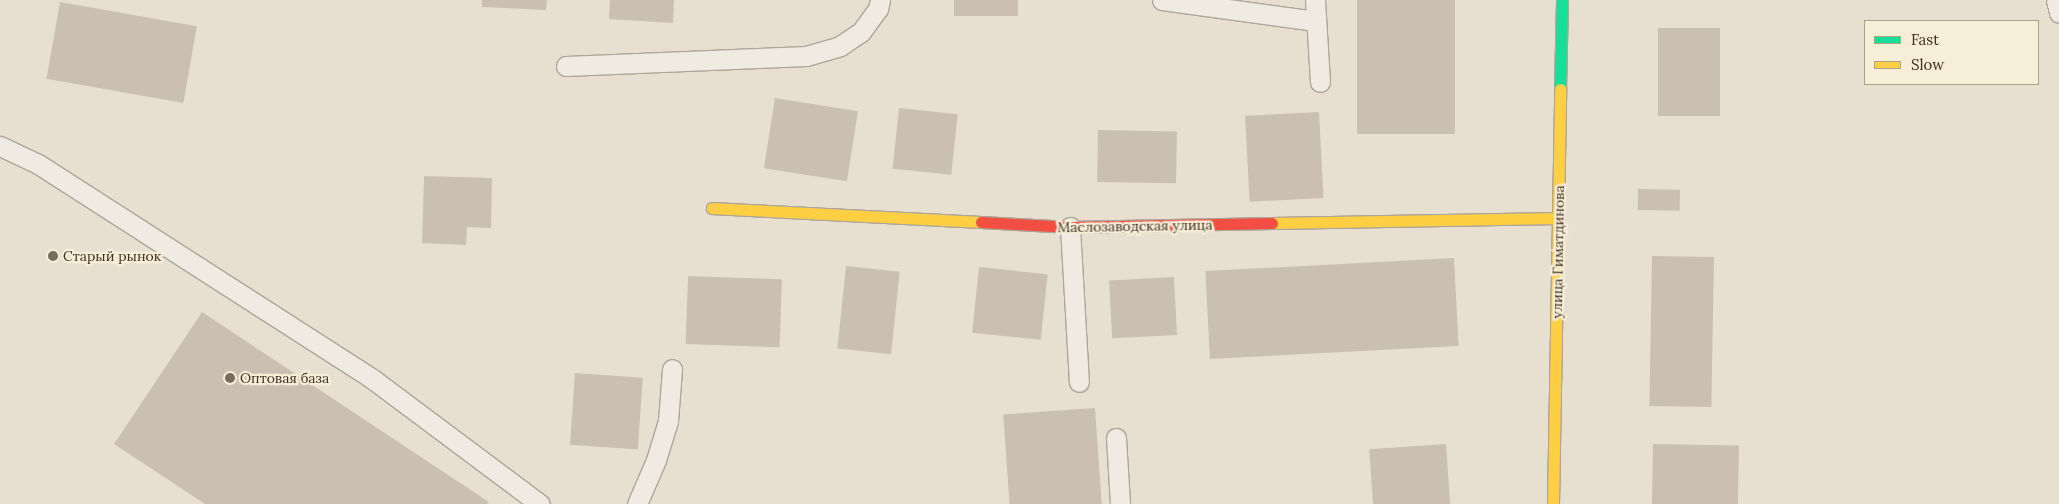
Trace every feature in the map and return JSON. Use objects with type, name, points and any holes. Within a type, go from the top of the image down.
[{"type":"street","name":"улица Гиматдинова","points":[[1553,504],[1562,0]]},
{"type":"street","name":"Маслозаводская улица","points":[[712,208],[1070,227],[1559,218]]},
{"type":"lane","points":[[566,66],[806,56],[840,46],[861,32],[878,8],[880,0]]},
{"type":"lane","points":[[1162,0],[1316,21]]},
{"type":"lane","points":[[1314,0],[1320,82]]},
{"type":"lane","points":[[2056,0],[2059,13]]},
{"type":"lane","points":[[0,146],[38,164],[374,380],[529,501]]},
{"type":"lane","points":[[1070,227],[1079,382]]},
{"type":"lane","points":[[637,504],[656,460],[668,421],[672,369]]},
{"type":"lane","points":[[1116,438],[1120,504]]},
{"type":"building","points":[[482,0],[547,0],[546,10],[482,7]]},
{"type":"building","points":[[610,0],[674,0],[673,23],[609,19]]},
{"type":"building","points":[[954,0],[1018,0],[1018,16],[954,16]]},
{"type":"building","points":[[1357,0],[1455,0],[1455,134],[1357,134]]},
{"type":"building","points":[[60,2],[197,26],[183,103],[46,79]]},
{"type":"building","points":[[1658,28],[1720,28],[1720,116],[1658,116]]},
{"type":"building","points":[[775,98],[858,111],[847,181],[764,168]]},
{"type":"building","points":[[899,108],[958,114],[951,175],[893,169]]},
{"type":"building","points":[[1319,112],[1324,198],[1250,202],[1245,116]]},
{"type":"building","points":[[1098,130],[1177,131],[1176,183],[1097,182]]},
{"type":"building","points":[[424,176],[492,178],[491,228],[467,227],[466,245],[422,243]]},
{"type":"building","points":[[1638,189],[1680,190],[1680,211],[1638,210]]},
{"type":"building","points":[[1652,256],[1714,257],[1711,407],[1649,406]]},
{"type":"building","points":[[1454,258],[1459,346],[1210,359],[1205,271]]},
{"type":"building","points":[[846,266],[900,272],[891,354],[837,349]]},
{"type":"building","points":[[979,267],[1048,274],[1041,340],[972,333]]},
{"type":"building","points":[[688,276],[782,279],[780,347],[686,344]]},
{"type":"building","points":[[1174,277],[1177,335],[1112,338],[1109,280]]},
{"type":"building","name":"Оптовая база","points":[[202,312],[489,502],[487,504],[205,504],[114,444]]},
{"type":"building","points":[[575,373],[643,378],[638,450],[570,445]]},
{"type":"building","points":[[1095,408],[1102,504],[1009,504],[1003,414]]},
{"type":"building","points":[[1446,444],[1450,504],[1373,504],[1369,449]]},
{"type":"building","points":[[1653,444],[1739,446],[1738,504],[1652,504]]},
{"type":"traffic: fast","points":[[1560,89],[1562,0]]},
{"type":"traffic: slow","points":[[1553,504],[1560,89]]},
{"type":"traffic: slow","points":[[712,208],[981,222]]},
{"type":"traffic: slow","points":[[1272,223],[1559,218]]},
{"type":"traffic: jam","points":[[981,222],[1070,227],[1272,223]]},
{"type":"place","name":"Старый рынок","points":[[53,256]]},
{"type":"place","name":"Оптовая база","points":[[230,378]]}]
